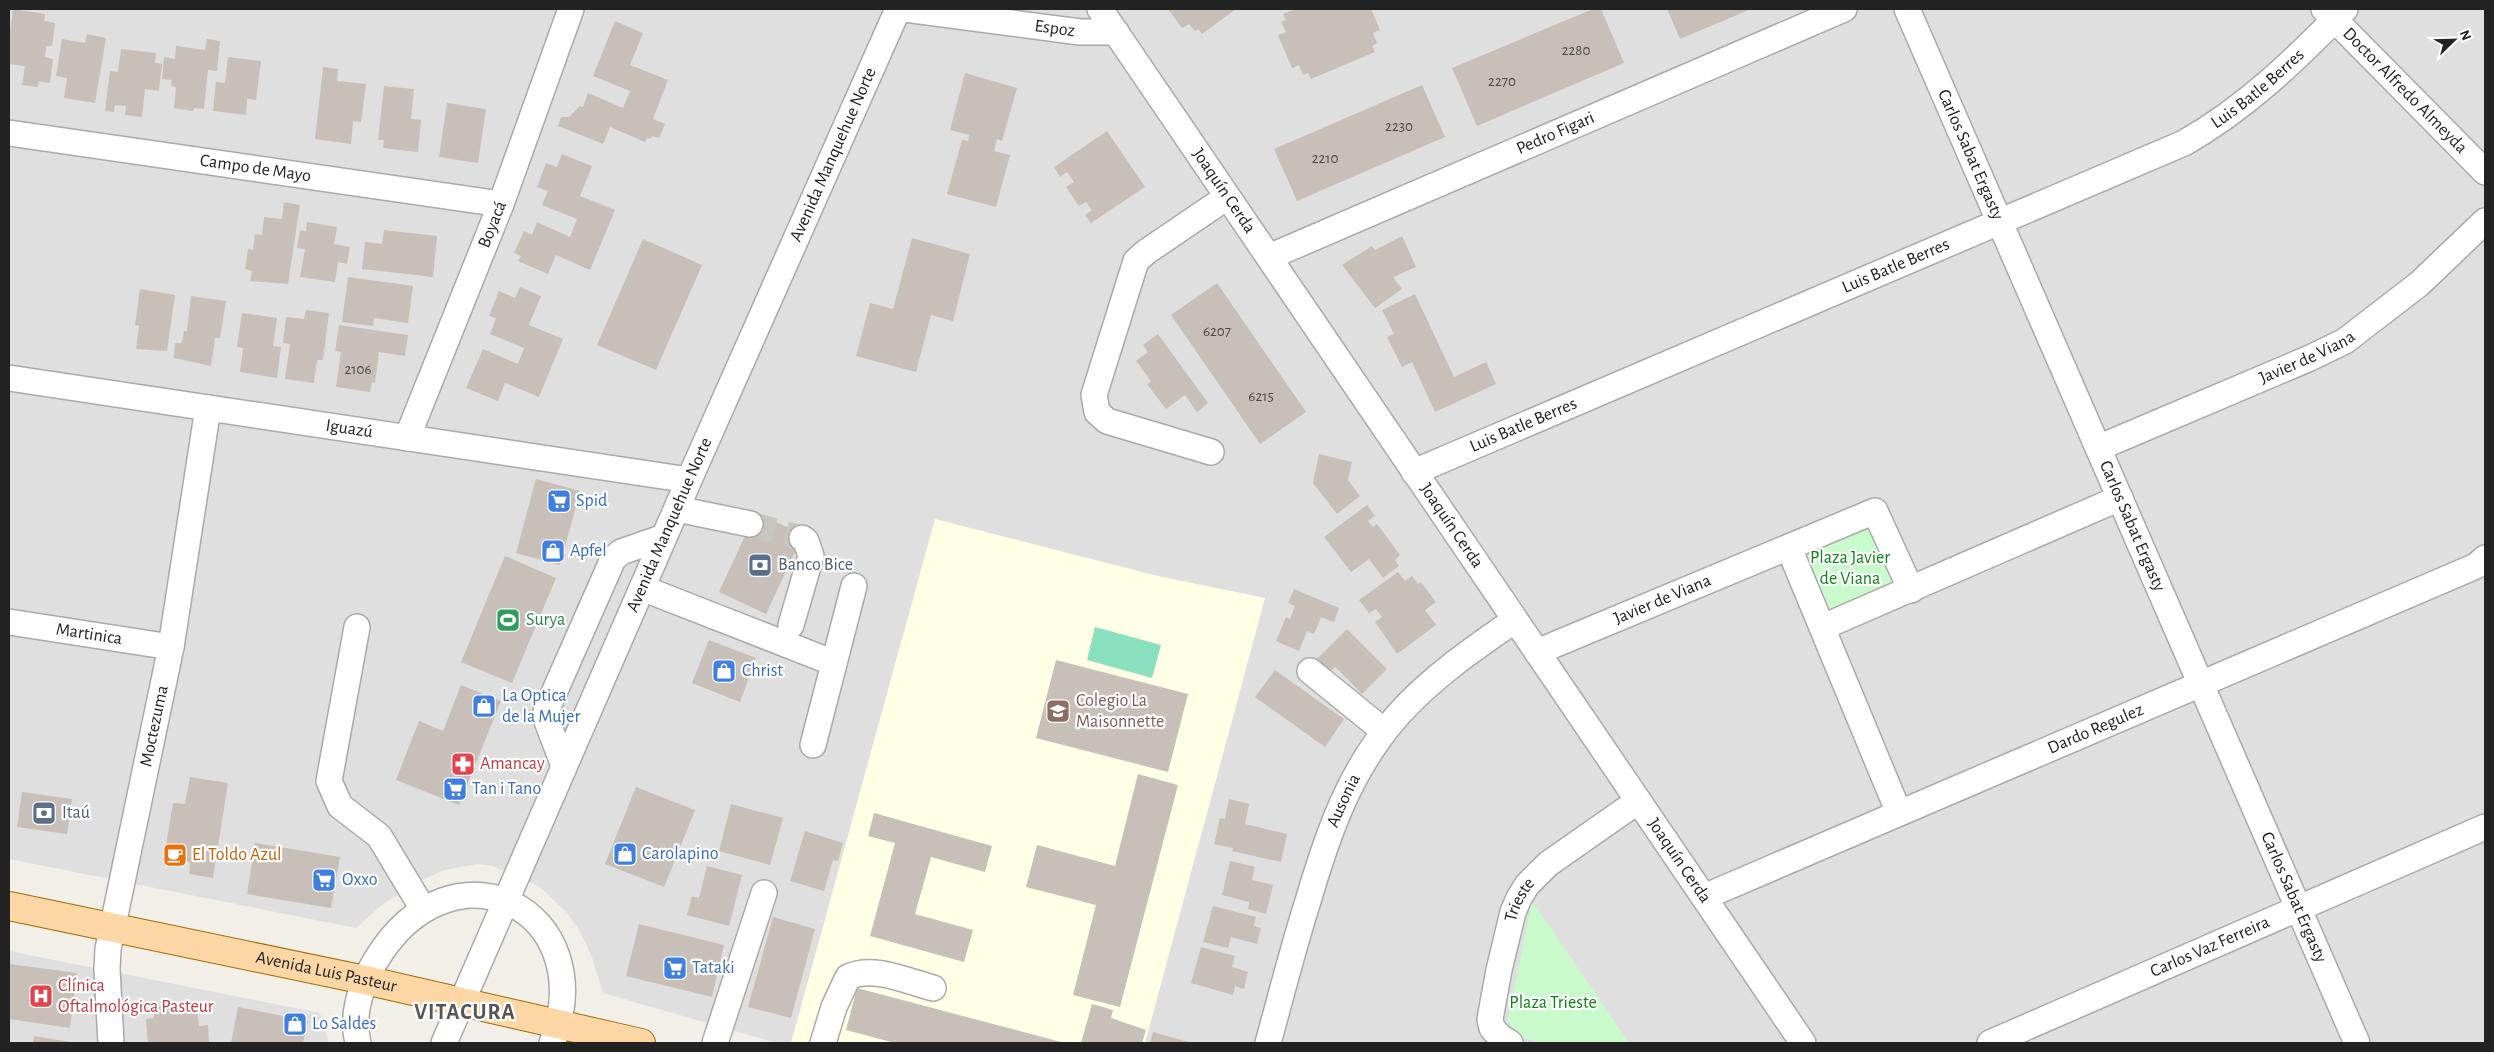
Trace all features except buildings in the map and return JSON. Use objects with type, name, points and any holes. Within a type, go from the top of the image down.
[{"type":"main road","name":"Avenida Luis Pasteur","points":[[9,906],[462,1001],[555,1033],[641,1043]]},
{"type":"street","name":"Boyacá","points":[[407,438],[501,204],[571,9]]},
{"type":"street","name":"Avenida Manquehue Norte","points":[[444,1043],[689,480],[898,9]]},
{"type":"street","name":"Espoz","points":[[906,9],[1080,32],[1116,32]]},
{"type":"street","name":"Joaquín Cerda","points":[[1100,9],[1803,1043]]},
{"type":"street","name":"Pedro Figari","points":[[1269,257],[1844,9]]},
{"type":"street","name":"Carlos Sabat Ergasty","points":[[1907,9],[2001,220],[2357,1043]]},
{"type":"street","name":"Luis Batle Berres","points":[[1414,472],[2144,160],[2210,128],[2274,79],[2334,12]]},
{"type":"street","name":"Doctor Alfredo Almeyda","points":[[2334,12],[2485,172]]},
{"type":"street","name":"Campo de Mayo","points":[[9,133],[501,204]]},
{"type":"street","points":[[1211,452],[1106,421],[1097,412],[1094,395],[1136,261],[1146,252],[1227,197]]},
{"type":"street","name":"Javier de Viana","points":[[2098,448],[2310,358],[2344,341],[2419,284],[2485,221]]},
{"type":"street","name":"Iguazú","points":[[9,378],[689,480]]},
{"type":"street","name":"Moctezuma","points":[[111,1043],[106,970],[112,927],[171,647],[208,408]]},
{"type":"street","points":[[1824,627],[2120,498]]},
{"type":"street","points":[[677,509],[750,524]]},
{"type":"street","name":"Javier de Viana","points":[[1537,652],[1875,511],[1911,590]]},
{"type":"street","points":[[564,766],[547,721],[546,711],[613,559],[620,552],[664,537]]},
{"type":"street","points":[[791,625],[811,556],[806,541],[802,538]]},
{"type":"street","points":[[1789,548],[1824,627],[1899,813]]},
{"type":"street","name":"Dardo Regulez","points":[[1704,898],[2476,566],[2485,558]]},
{"type":"street","points":[[813,745],[854,586]]},
{"type":"street","points":[[642,588],[834,663]]},
{"type":"street","name":"Ausonia","points":[[1268,1043],[1293,949],[1329,831],[1358,770],[1384,731],[1437,676],[1515,620]]},
{"type":"street","name":"Martinica","points":[[9,622],[171,647]]},
{"type":"street","points":[[357,627],[329,782],[340,806],[379,836],[423,909]]},
{"type":"street","points":[[1310,670],[1384,731]]},
{"type":"street","name":"Trieste","points":[[1510,1043],[1498,1036],[1492,1028],[1490,1019],[1499,970],[1513,912],[1519,898],[1527,885],[1548,864],[1638,801]]},
{"type":"street","name":"Carlos Vaz Ferreira","points":[[1990,1043],[2485,827]]},
{"type":"street","points":[[715,1043],[764,893]]},
{"type":"street","points":[[358,1043],[356,1021],[365,980],[387,943],[401,927],[423,909],[435,902],[463,895],[478,895],[506,901],[520,909],[540,926],[556,953],[560,966],[563,993],[555,1033]]},
{"type":"street","points":[[822,1043],[848,977],[860,972],[877,972],[933,988]]},
{"type":"shaded area","points":[[9,9],[2485,9],[2485,1043],[777,1043],[603,993],[593,960],[580,931],[567,913],[540,887],[493,866],[477,864],[444,870],[422,880],[383,904],[356,928],[9,859]]},
{"type":"shaded area","name":"Colegio La Maisonnette","points":[[935,519],[1158,576],[1265,598],[1145,1043],[791,1043]]},
{"type":"shaded area","points":[[9,951],[320,1013],[329,1043],[9,1043]]},
{"type":"green space","name":"Plaza Javier de Viana","points":[[1871,517],[1902,588],[1828,620],[1798,548]]},
{"type":"green space","points":[[1095,627],[1161,645],[1152,678],[1087,660]]},
{"type":"green space","name":"Plaza Trieste","points":[[1532,901],[1629,1043],[1542,1043],[1517,1036],[1508,1020]]},
{"type":"tunnel","points":[[750,524],[802,538]]},
{"type":"place","name":"Spid","points":[[559,501]]},
{"type":"place","name":"Apfel","points":[[553,551]]},
{"type":"place","name":"Banco Bice","points":[[760,565]]},
{"type":"place","name":"Surya","points":[[508,620]]},
{"type":"place","name":"Christ","points":[[724,671]]},
{"type":"place","name":"La Optica de la Mujer","points":[[484,706]]},
{"type":"place","name":"Colegio La Maisonnette","points":[[1058,711]]},
{"type":"place","name":"Amancay","points":[[463,764]]},
{"type":"place","name":"Tan i Tano","points":[[455,789]]},
{"type":"place","name":"Itaú","points":[[44,813]]},
{"type":"place","name":"Carolapino","points":[[625,854]]},
{"type":"place","name":"El Toldo Azul","points":[[175,855]]},
{"type":"place","name":"Oxxo","points":[[324,880]]},
{"type":"place","name":"Tataki","points":[[675,968]]},
{"type":"place","name":"Clínica Oftalmológica Pasteur","points":[[41,996]]},
{"type":"place","name":"Lo Saldes","points":[[295,1024]]},
{"type":"district","name":"VITACURA","points":[[465,1012]]}]
